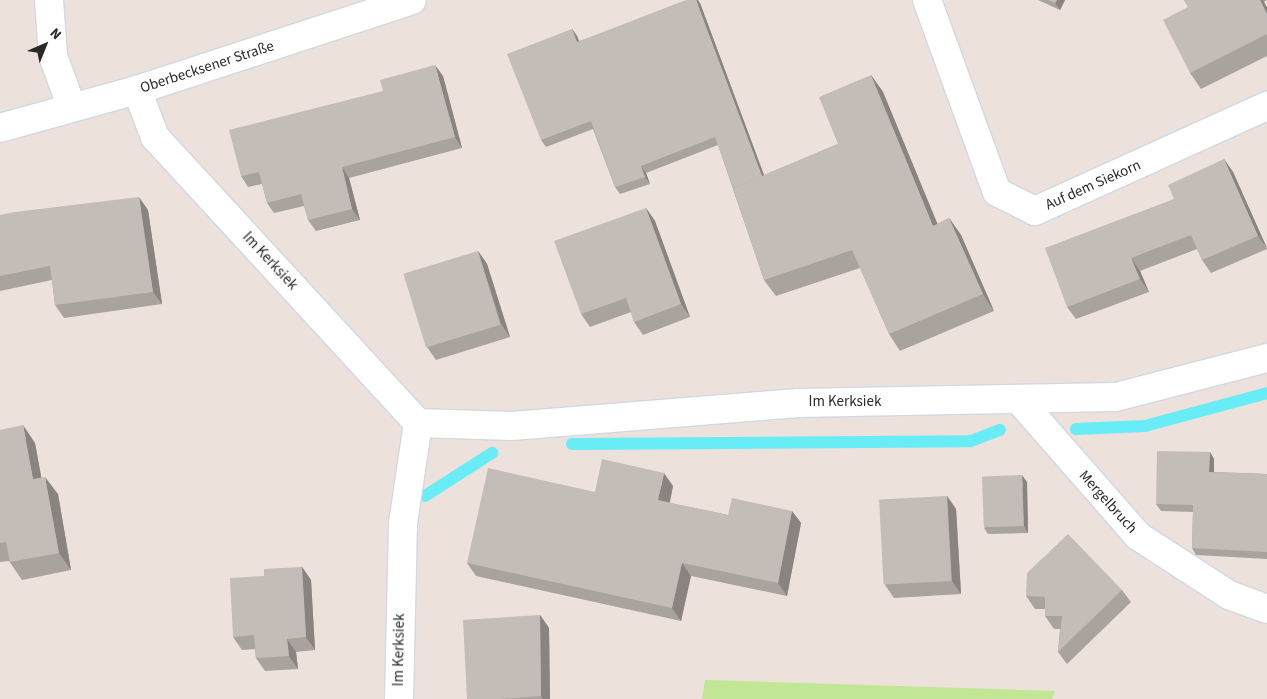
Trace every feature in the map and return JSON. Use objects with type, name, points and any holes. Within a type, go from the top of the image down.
[{"type":"street","points":[[49,0],[53,56],[72,108]]},
{"type":"street","name":"Oberbecksener Straße","points":[[0,128],[137,90],[412,0]]},
{"type":"street","name":"Auf dem Siekorn","points":[[927,0],[997,192],[1035,211],[1267,106]]},
{"type":"street","name":"Im Kerksiek","points":[[137,90],[155,137],[418,423],[512,426],[798,403],[1020,401],[1116,397],[1267,358]]},
{"type":"street","name":"Mergelbruch","points":[[1020,401],[1138,536],[1229,595],[1267,609]]},
{"type":"street","name":"Im Kerksiek","points":[[399,699],[403,523],[418,423]]},
{"type":"green space","points":[[705,680],[1055,691],[1052,699],[702,699]]},
{"type":"building","points":[[686,0],[696,0],[762,176],[733,188],[715,137],[641,166],[645,177],[615,187],[591,121],[541,140],[507,54],[572,29],[577,42]]},
{"type":"building","points":[[1184,0],[1260,0],[1267,14],[1267,34],[1190,73],[1163,20],[1188,7]]},
{"type":"building","points":[[435,65],[455,137],[342,167],[352,209],[308,220],[301,194],[267,203],[259,172],[241,176],[229,130],[383,91],[380,80]]},
{"type":"building","points":[[871,75],[933,226],[949,218],[983,294],[889,334],[852,250],[764,280],[733,188],[838,144],[819,97]]},
{"type":"building","points":[[1224,159],[1258,236],[1202,260],[1191,235],[1131,258],[1140,279],[1067,307],[1045,248],[1174,199],[1168,185]]},
{"type":"building","points":[[139,197],[153,292],[55,305],[50,266],[0,276],[0,215]]},
{"type":"building","points":[[646,208],[681,304],[634,322],[626,298],[581,314],[554,241]]},
{"type":"building","points":[[478,251],[501,325],[426,347],[403,274]]},
{"type":"building","points":[[23,425],[33,479],[45,477],[59,553],[10,562],[6,542],[0,543],[0,430]]},
{"type":"building","points":[[1157,451],[1210,452],[1209,472],[1267,474],[1267,552],[1192,548],[1193,505],[1156,504]]},
{"type":"building","points":[[602,459],[664,473],[658,500],[728,515],[732,498],[792,511],[778,583],[682,563],[672,608],[467,563],[488,468],[595,492]]},
{"type":"building","points":[[1022,475],[1024,526],[984,527],[982,476]]},
{"type":"building","points":[[947,496],[951,581],[884,584],[879,500]]},
{"type":"building","points":[[1068,534],[1122,590],[1058,652],[1062,616],[1045,616],[1045,597],[1026,596],[1027,573]]},
{"type":"building","points":[[302,567],[306,637],[287,639],[289,656],[256,658],[254,635],[233,637],[230,578],[264,576],[264,569]]},
{"type":"building","points":[[540,615],[541,696],[467,699],[463,620]]},
{"type":"waterway","points":[[1076,429],[1145,426],[1267,393]]},
{"type":"waterway","points":[[572,444],[971,441],[1000,430]]},
{"type":"waterway","points":[[425,496],[492,453]]}]
